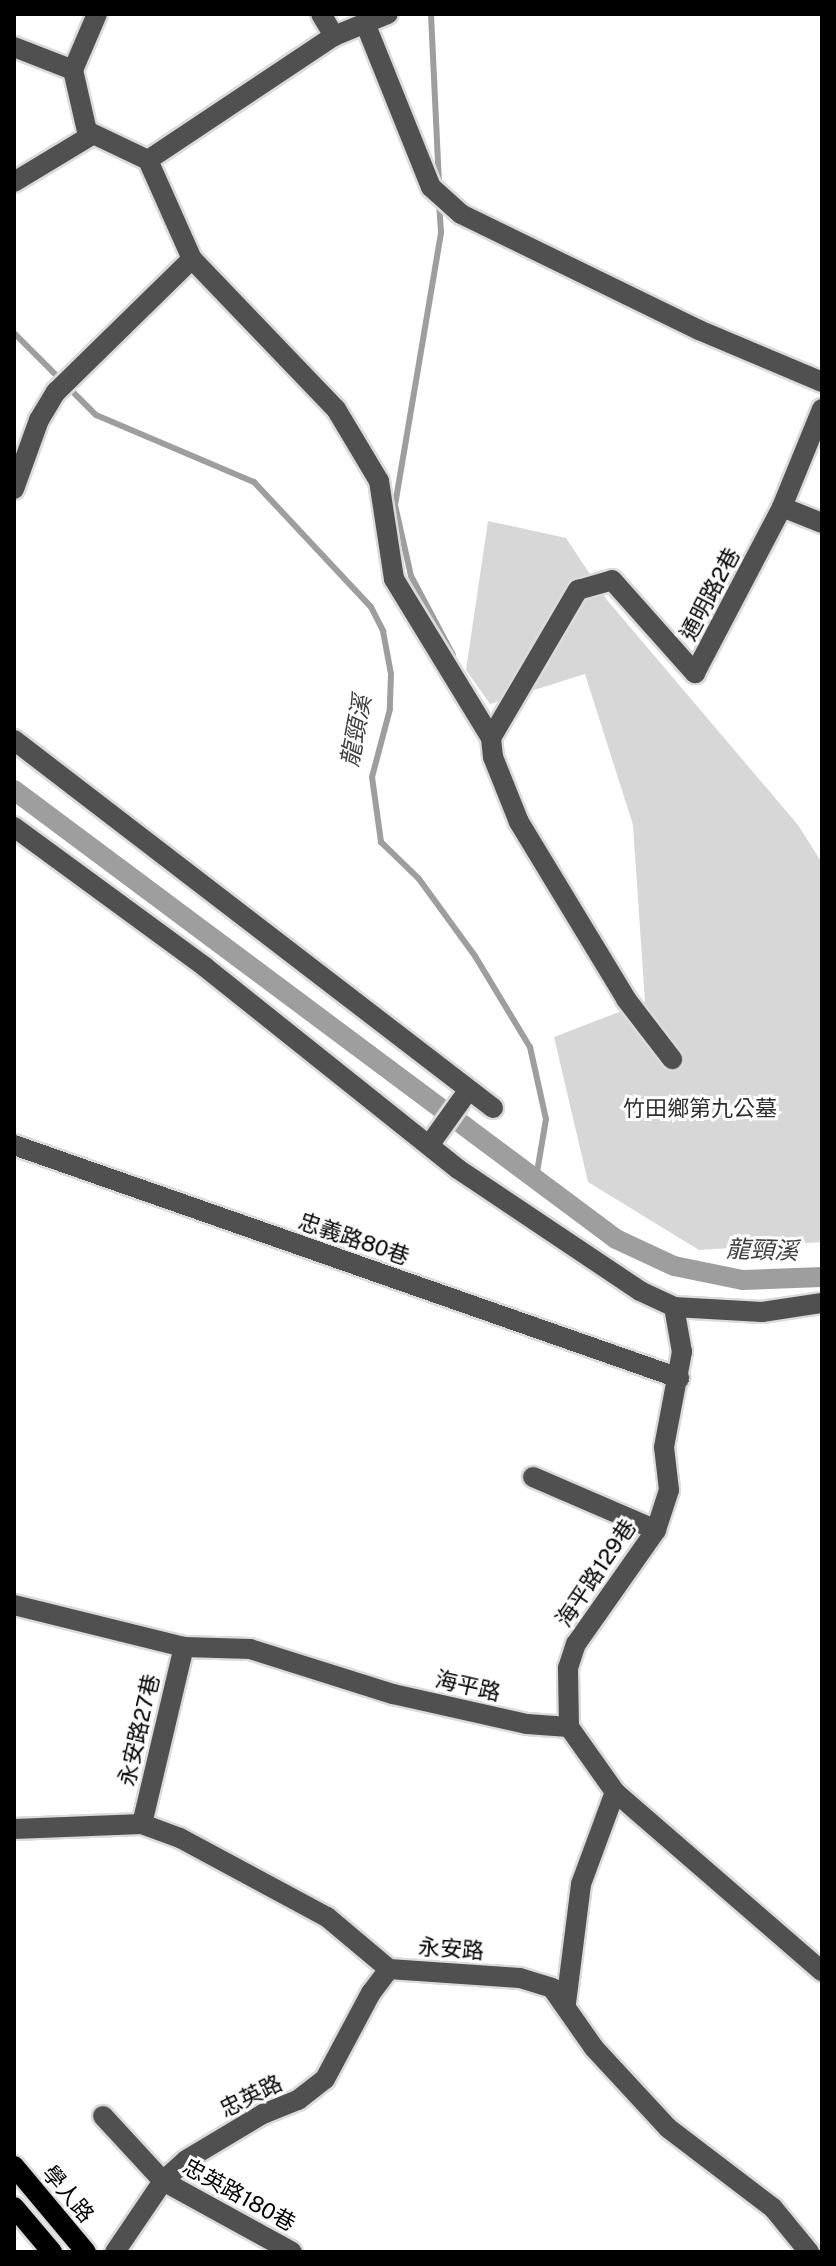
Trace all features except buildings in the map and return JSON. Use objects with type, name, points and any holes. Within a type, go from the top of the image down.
[{"type":"main road","name":"學人路","points":[[14,2166],[86,2252]]},
{"type":"main road","points":[[14,2207],[50,2251]]},
{"type":"street","points":[[97,14],[73,70],[92,135],[148,160],[192,259],[336,409],[379,481],[394,579],[491,738],[493,757],[519,822],[626,999],[672,1059]]},
{"type":"street","points":[[321,14],[334,36]]},
{"type":"street","points":[[148,160],[334,36],[388,14]]},
{"type":"street","points":[[365,23],[439,194],[461,214],[699,330],[822,382]]},
{"type":"street","points":[[14,47],[73,70]]},
{"type":"street","points":[[14,182],[92,135]]},
{"type":"street","points":[[14,489],[39,420],[56,392],[192,259]]},
{"type":"street","name":"通明路2巷","points":[[491,738],[578,590],[612,580],[695,673],[782,507],[822,409]]},
{"type":"street","points":[[782,507],[822,523]]},
{"type":"street","points":[[14,740],[493,1108]]},
{"type":"street","points":[[14,827],[430,1144],[458,1169],[640,1291],[674,1307],[762,1312],[822,1303]]},
{"type":"street","points":[[430,1144],[468,1091]]},
{"type":"street","name":"忠義路80巷","points":[[14,1145],[679,1378]]},
{"type":"street","name":"海平路129巷","points":[[569,1727],[568,1668],[576,1644],[656,1530],[669,1490],[664,1447],[682,1352],[674,1307]]},
{"type":"street","points":[[533,1477],[656,1530]]},
{"type":"street","name":"海平路","points":[[14,1605],[184,1647],[250,1649],[393,1694],[527,1724],[569,1727]]},
{"type":"street","name":"永安路27巷","points":[[142,1824],[184,1647]]},
{"type":"street","points":[[569,1727],[615,1792],[822,1971]]},
{"type":"street","points":[[566,2003],[581,1884],[615,1792]]},
{"type":"street","name":"永安路","points":[[14,1829],[142,1824],[180,1838],[327,1917],[389,1969],[520,1978],[552,1988],[566,2003],[594,2048],[668,2128],[773,2208],[809,2252]]},
{"type":"street","name":"忠英路","points":[[115,2252],[163,2181],[208,2144],[298,2100],[325,2079],[371,1993],[389,1969]]},
{"type":"street","name":"忠英路180巷","points":[[103,2116],[163,2181],[292,2252]]},
{"type":"green space","name":"竹田鄉第九公墓","points":[[488,521],[566,538],[607,600],[798,825],[822,863],[822,1242],[699,1250],[588,1182],[554,1037],[645,1002],[633,825],[585,674],[490,704],[466,670]]},
{"type":"waterway","points":[[431,14],[439,184]]},
{"type":"waterway","points":[[439,203],[441,233],[395,505],[411,576],[453,655]]},
{"type":"waterway","name":"龍頸溪","points":[[14,333],[96,415],[254,482],[371,607],[383,631],[391,674],[390,709],[372,777],[381,842],[419,879],[475,956],[530,1047],[546,1119],[536,1178]]},
{"type":"waterway","name":"龍頸溪","points":[[14,790],[616,1239],[674,1266],[743,1280],[822,1277]]}]
